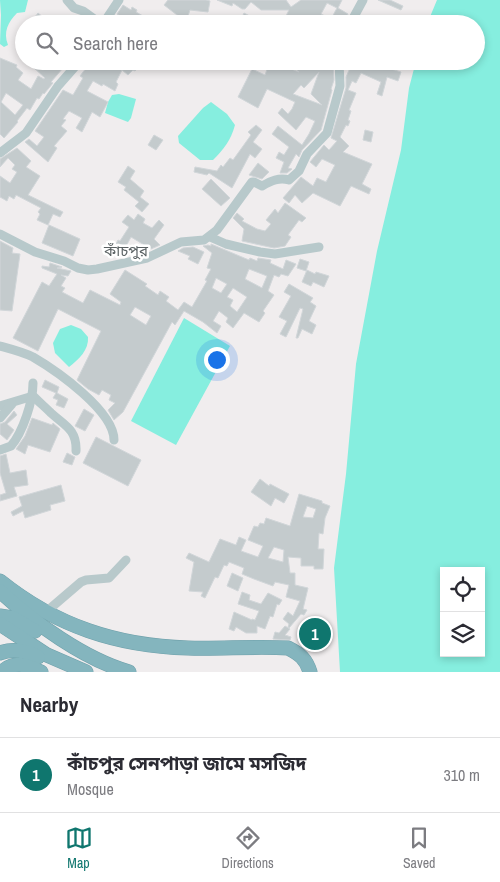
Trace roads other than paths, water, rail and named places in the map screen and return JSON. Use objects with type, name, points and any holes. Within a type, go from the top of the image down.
[{"type":"highway","points":[[0,582],[46,612],[103,636],[141,645],[189,648],[288,648],[299,653],[307,662],[310,672]]},
{"type":"highway","points":[[0,591],[47,629],[106,665]]},
{"type":"highway","points":[[0,616],[20,621],[80,658],[129,672]]},
{"type":"highway","points":[[0,624],[47,654],[86,672]]},
{"type":"highway","points":[[0,652],[6,650],[23,651],[36,655],[65,672]]},
{"type":"highway","points":[[2,672],[7,667],[20,664],[41,672]]},
{"type":"street","points":[[67,0],[74,8],[89,15]]},
{"type":"street","points":[[108,15],[119,0]]},
{"type":"street","points":[[355,15],[363,0]]},
{"type":"street","points":[[0,153],[26,134],[58,86],[72,70]]},
{"type":"street","points":[[0,234],[35,252],[88,270],[147,258],[181,242],[204,240],[210,237],[228,217],[252,182],[262,186],[272,180],[284,178],[289,180],[299,171],[308,154],[327,133],[340,86],[339,70]]},
{"type":"street","points":[[210,237],[244,249],[275,254],[319,247]]},
{"type":"street","points":[[0,346],[31,356],[67,380],[94,402],[114,431],[114,440]]},
{"type":"street","points":[[0,450],[11,446],[14,442],[33,396],[33,383]]},
{"type":"street","points":[[0,406],[12,404],[33,396]]},
{"type":"street","points":[[33,396],[68,426],[76,445],[76,451]]},
{"type":"street","points":[[0,418],[12,404]]},
{"type":"street","points":[[46,612],[76,585],[86,580],[109,578],[116,573],[126,560]]},
{"type":"place","name":"কাঁচপুর সেনপাড়া জামে মসজিদ","points":[[315,634]]},
{"type":"district","name":"কাঁচপুর","points":[[126,250]]}]
